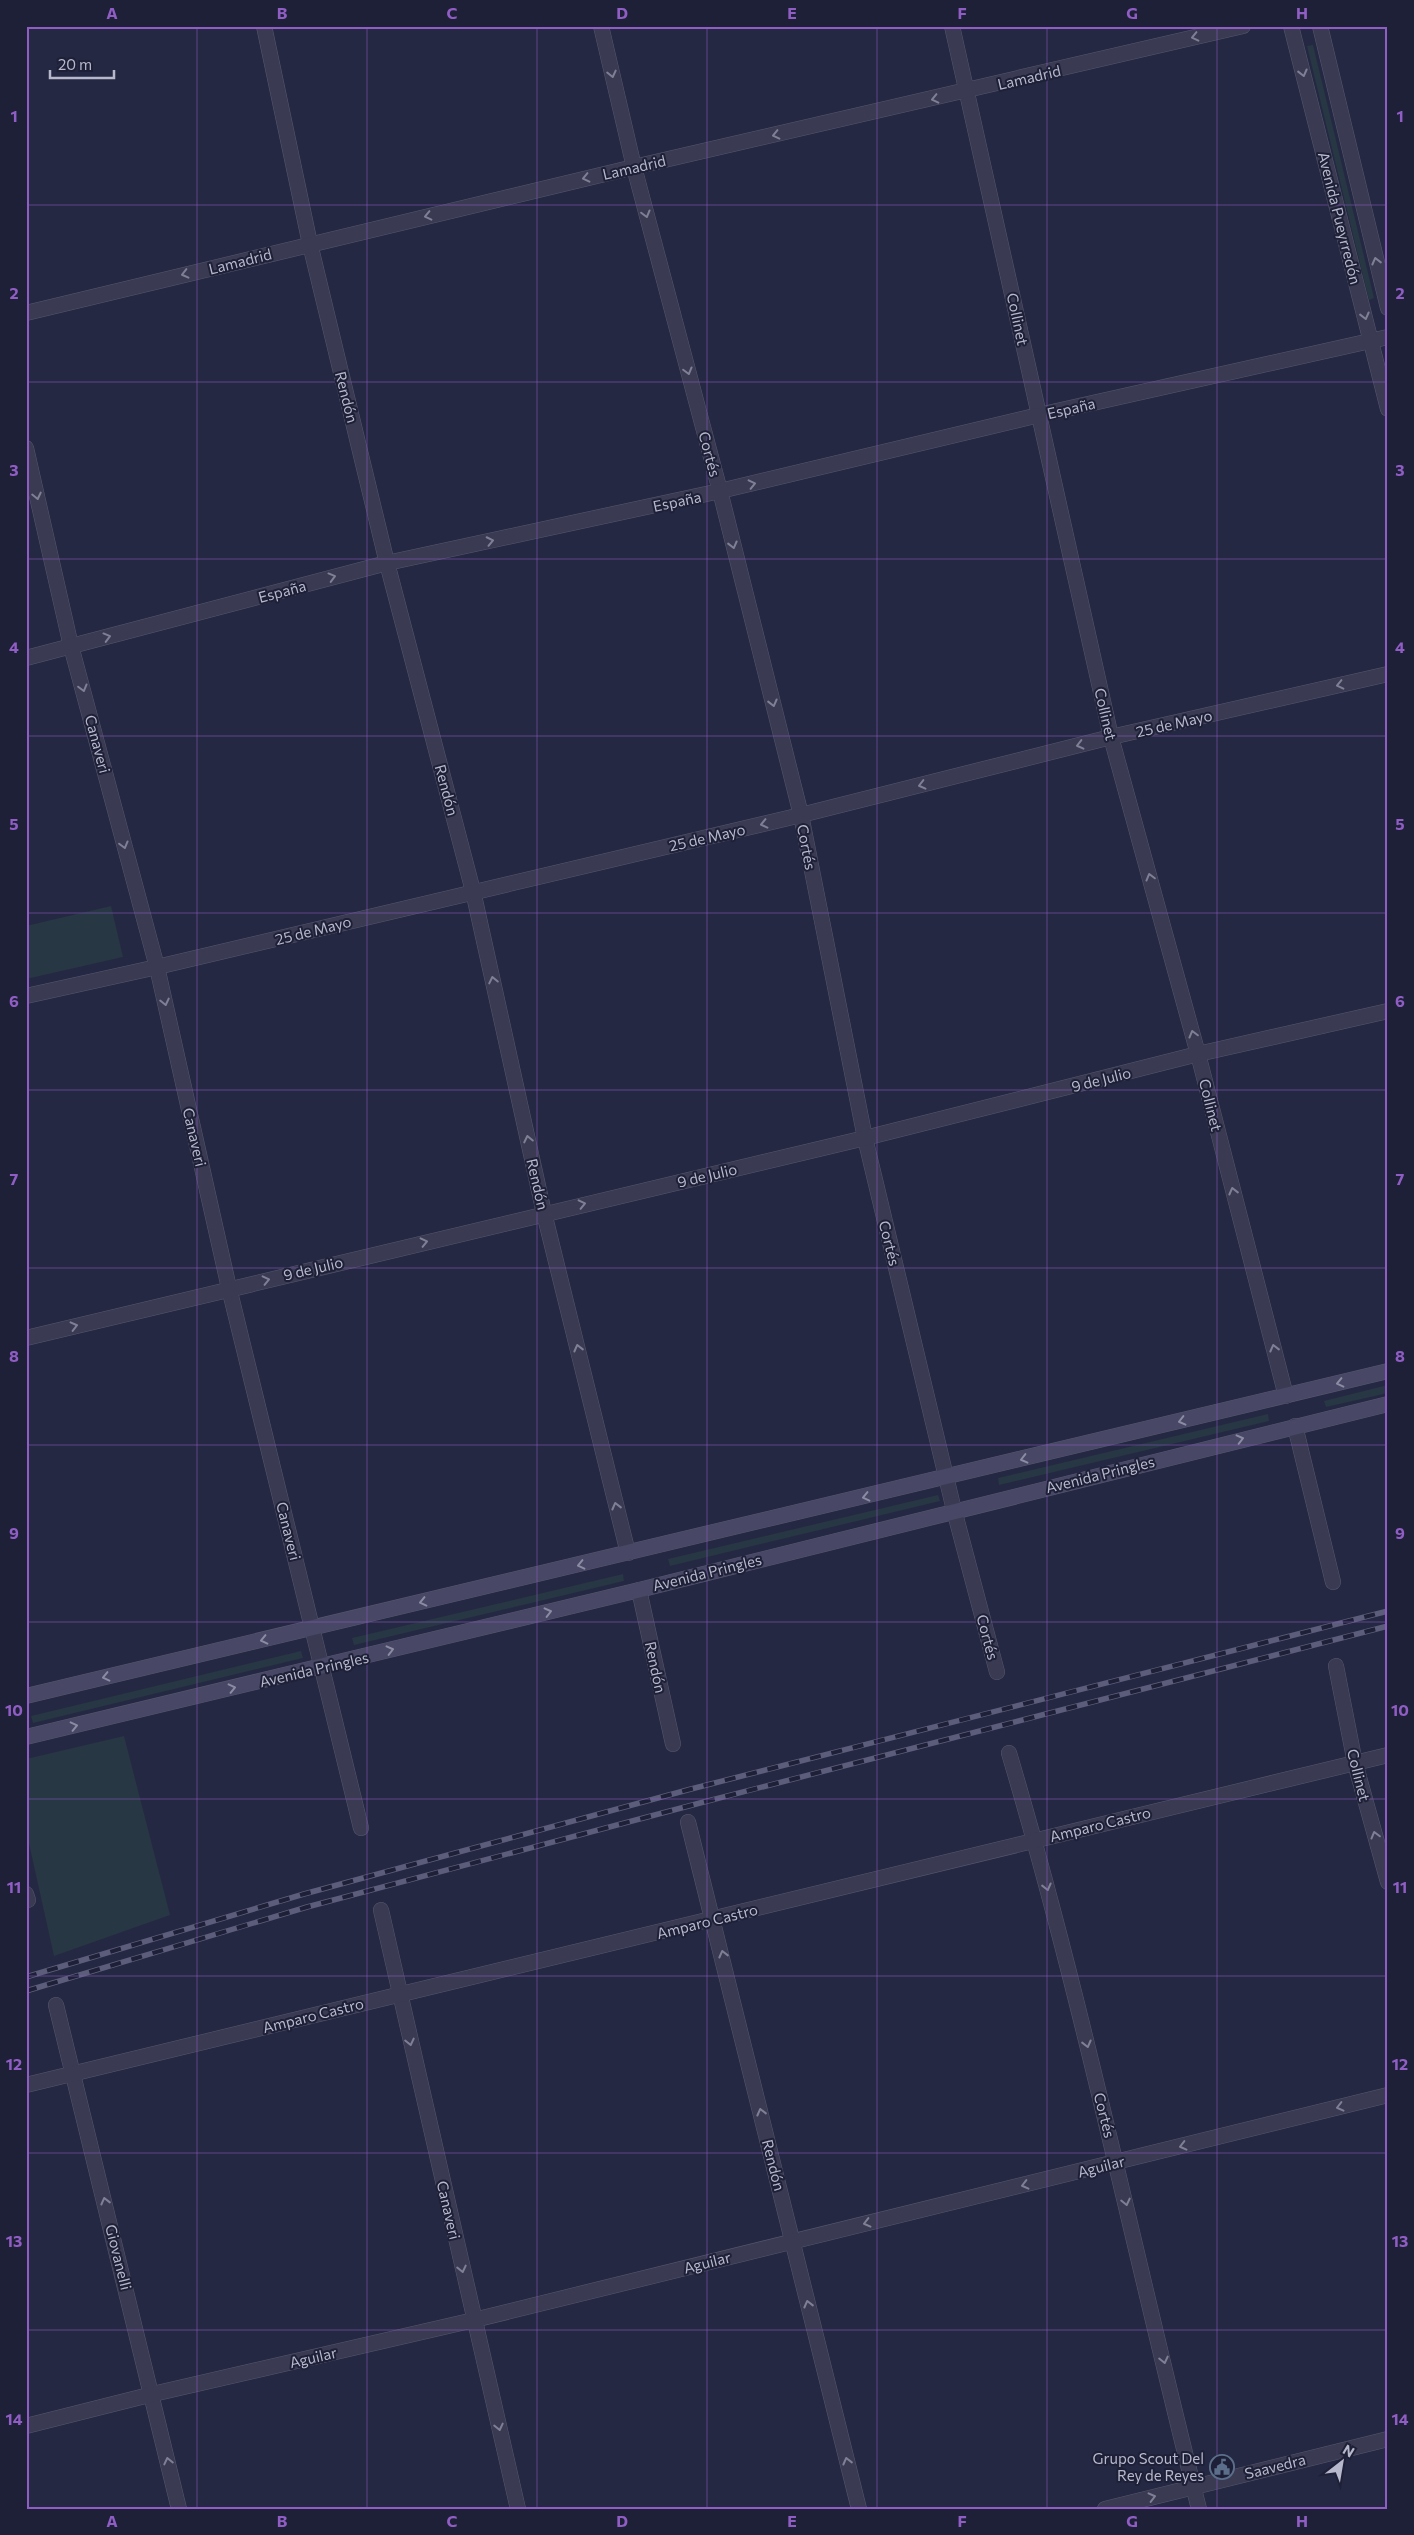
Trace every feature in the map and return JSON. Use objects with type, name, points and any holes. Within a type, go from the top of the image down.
[{"type":"main road","points":[[26,1696],[947,1478],[1388,1371]]},
{"type":"main road","name":"Avenida Pringles","points":[[26,1737],[639,1590],[954,1510],[1388,1404]]},
{"type":"street","name":"Rendón","points":[[264,26],[310,244],[388,563],[473,891],[544,1213],[628,1554]]},
{"type":"street","name":"Cortés","points":[[601,26],[634,167],[720,492],[801,815],[865,1138],[954,1510],[998,1672]]},
{"type":"street","name":"Collinet","points":[[952,26],[1111,737],[1198,1054],[1286,1396]]},
{"type":"street","name":"Lamadrid","points":[[26,313],[634,167],[1243,26]]},
{"type":"street","name":"Avenida Pueyrredón","points":[[1291,26],[1388,409]]},
{"type":"street","name":"Avenida Pueyrredón","points":[[1320,26],[1388,308]]},
{"type":"street","name":"España","points":[[26,658],[388,563],[720,492],[1039,415],[1388,336]]},
{"type":"street","name":"Canaveri","points":[[26,448],[71,646],[157,967],[229,1288],[361,1828]]},
{"type":"street","name":"25 de Mayo","points":[[26,996],[157,967],[801,815],[1111,737],[1388,674]]},
{"type":"street","name":"9 de Julio","points":[[26,1338],[229,1288],[865,1138],[1198,1054],[1388,1011]]},
{"type":"street","points":[[1295,1426],[1333,1582]]},
{"type":"street","name":"Rendón","points":[[639,1590],[673,1744]]},
{"type":"street","name":"Collinet","points":[[1336,1666],[1355,1763],[1388,1882]]},
{"type":"street","name":"Cortés","points":[[1009,1753],[1035,1840],[1117,2162],[1199,2509]]},
{"type":"street","name":"Amparo Castro","points":[[26,2085],[1388,1755]]},
{"type":"street","name":"Rendón","points":[[688,1822],[714,1919],[859,2509]]},
{"type":"street","name":"Canaveri","points":[[381,1910],[518,2509]]},
{"type":"street","name":"Giovanelli","points":[[56,2005],[153,2394],[179,2509]]},
{"type":"street","name":"Aguilar","points":[[26,2426],[153,2394],[474,2320],[1388,2095]]},
{"type":"street","name":"Saavedra","points":[[1105,2509],[1388,2439]]},
{"type":"shaded area","points":[[1313,45],[1374,298],[1369,300],[1307,46]]},
{"type":"shaded area","points":[[111,906],[123,957],[26,979],[26,926]]},
{"type":"shaded area","points":[[1388,1385],[1388,1393],[1326,1407],[1324,1401]]},
{"type":"shaded area","points":[[1268,1414],[1269,1421],[999,1485],[998,1478]]},
{"type":"shaded area","points":[[938,1495],[940,1501],[670,1566],[668,1559]]},
{"type":"shaded area","points":[[623,1574],[624,1581],[354,1645],[352,1638]]},
{"type":"shaded area","points":[[301,1651],[303,1658],[33,1723],[31,1716]]},
{"type":"shaded area","points":[[124,1736],[170,1915],[54,1956],[26,1830],[26,1759]]},
{"type":"railway","points":[[26,1977],[304,1894],[691,1789],[1388,1611]]},
{"type":"railway","points":[[26,1991],[307,1907],[700,1803],[1388,1626]]},
{"type":"place","name":"Grupo Scout Del Rey de Reyes","points":[[1222,2467]]}]
